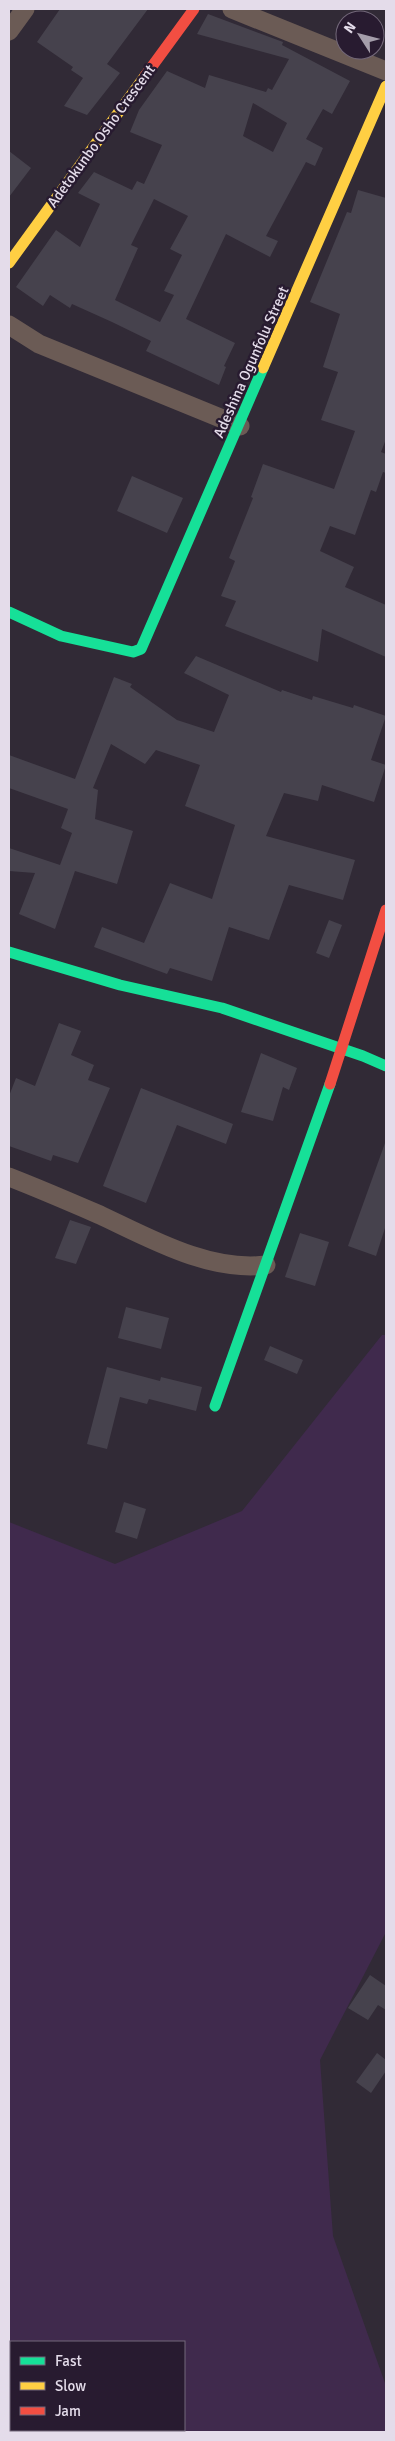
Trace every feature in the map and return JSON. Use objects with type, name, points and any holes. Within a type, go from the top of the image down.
[{"type":"street","points":[[9,31],[25,9]]},
{"type":"street","name":"Adetokunbo Osho Crescent","points":[[9,263],[194,9]]},
{"type":"street","points":[[232,9],[386,71]]},
{"type":"street","name":"Adeshina Ogunfolu Street","points":[[9,612],[62,636],[133,652],[141,649],[240,426],[386,86]]},
{"type":"street","points":[[9,325],[39,344],[240,426]]},
{"type":"street","points":[[214,1406],[342,1049],[386,910]]},
{"type":"street","points":[[9,952],[120,985],[222,1008],[386,1066]]},
{"type":"street","points":[[9,1177],[157,1242],[208,1260],[247,1268],[266,1265]]},
{"type":"shaded area","points":[[382,1335],[386,1335],[386,1932],[320,2060],[333,2236],[386,2386],[386,2432],[9,2432],[9,1522],[115,1564],[242,1511]]},
{"type":"building","points":[[60,9],[148,9],[107,64],[120,73],[87,115],[64,106],[83,78],[71,70],[73,67],[37,42]]},
{"type":"building","points":[[208,14],[283,42],[282,45],[350,81],[332,114],[323,109],[306,139],[323,148],[315,166],[306,162],[266,236],[278,241],[270,257],[226,234],[186,319],[235,343],[224,366],[226,367],[219,385],[146,351],[151,341],[112,322],[72,304],[70,308],[50,295],[43,306],[16,287],[56,230],[80,247],[100,204],[78,193],[94,172],[132,190],[137,181],[144,184],[162,145],[130,132],[139,110],[167,71],[205,88],[209,75],[266,92],[268,88],[272,90],[289,59],[197,34]],"holes":[[[253,103],[287,123],[273,152],[243,136]],[[154,199],[188,216],[170,249],[182,255],[164,291],[174,295],[160,322],[115,300],[138,248],[131,245]]]},
{"type":"building","points":[[9,151],[31,168],[9,197]]},
{"type":"building","points":[[358,190],[386,198],[386,439],[381,452],[386,454],[386,473],[383,472],[376,492],[371,490],[355,535],[330,526],[320,551],[354,567],[345,587],[386,605],[386,657],[322,629],[318,662],[225,626],[236,601],[221,596],[235,561],[229,558],[253,498],[251,497],[263,464],[334,489],[355,431],[321,420],[338,372],[323,367],[340,314],[310,302],[347,212],[351,213]]},
{"type":"building","points":[[132,476],[183,498],[167,533],[117,511]]},
{"type":"building","points":[[196,656],[281,692],[282,690],[312,700],[313,696],[353,708],[354,705],[386,716],[371,760],[386,765],[374,802],[322,785],[318,801],[284,793],[266,836],[355,860],[343,900],[289,885],[269,940],[229,927],[212,981],[170,968],[167,974],[94,947],[102,927],[144,943],[170,883],[212,899],[235,825],[185,806],[200,765],[156,750],[145,764],[111,744],[93,788],[98,790],[95,819],[133,831],[117,884],[75,871],[55,929],[19,914],[35,873],[9,871],[9,848],[60,865],[72,833],[61,828],[68,809],[9,788],[9,755],[75,779],[114,677],[132,684],[130,687],[177,720],[214,732],[229,695],[184,673]]},
{"type":"building","points":[[329,920],[342,925],[329,958],[316,953]]},
{"type":"building","points":[[59,1023],[81,1031],[71,1055],[94,1065],[88,1080],[110,1088],[78,1163],[53,1155],[51,1161],[9,1146],[9,1096],[16,1078],[35,1086]]},
{"type":"building","points":[[261,1053],[297,1068],[289,1090],[283,1087],[273,1121],[241,1112]]},
{"type":"building","points":[[141,1088],[233,1124],[226,1144],[177,1125],[146,1203],[103,1186]]},
{"type":"building","points":[[385,1143],[386,1225],[376,1256],[348,1246]]},
{"type":"building","points":[[70,1220],[91,1227],[76,1264],[55,1258]]},
{"type":"building","points":[[300,1233],[329,1242],[315,1286],[285,1277]]},
{"type":"building","points":[[126,1307],[169,1318],[161,1349],[118,1338]]},
{"type":"building","points":[[270,1346],[303,1360],[297,1374],[264,1360]]},
{"type":"building","points":[[107,1367],[160,1381],[161,1377],[202,1387],[196,1411],[149,1399],[147,1404],[120,1397],[107,1449],[87,1444]]},
{"type":"building","points":[[124,1502],[146,1509],[137,1539],[115,1532]]},
{"type":"building","points":[[370,1975],[386,1986],[386,2010],[378,2005],[368,2020],[348,2008]]},
{"type":"building","points":[[377,2053],[386,2060],[386,2071],[371,2093],[356,2082]]},
{"type":"traffic: fast","points":[[9,612],[61,636],[133,652],[141,649],[263,368]]},
{"type":"traffic: fast","points":[[9,952],[120,985],[222,1008],[363,1056],[386,1066]]},
{"type":"traffic: fast","points":[[215,1406],[330,1084]]},
{"type":"traffic: slow","points":[[9,263],[145,76]]},
{"type":"traffic: slow","points":[[263,368],[386,86]]},
{"type":"traffic: jam","points":[[145,76],[194,9]]},
{"type":"traffic: jam","points":[[330,1084],[386,910]]}]
